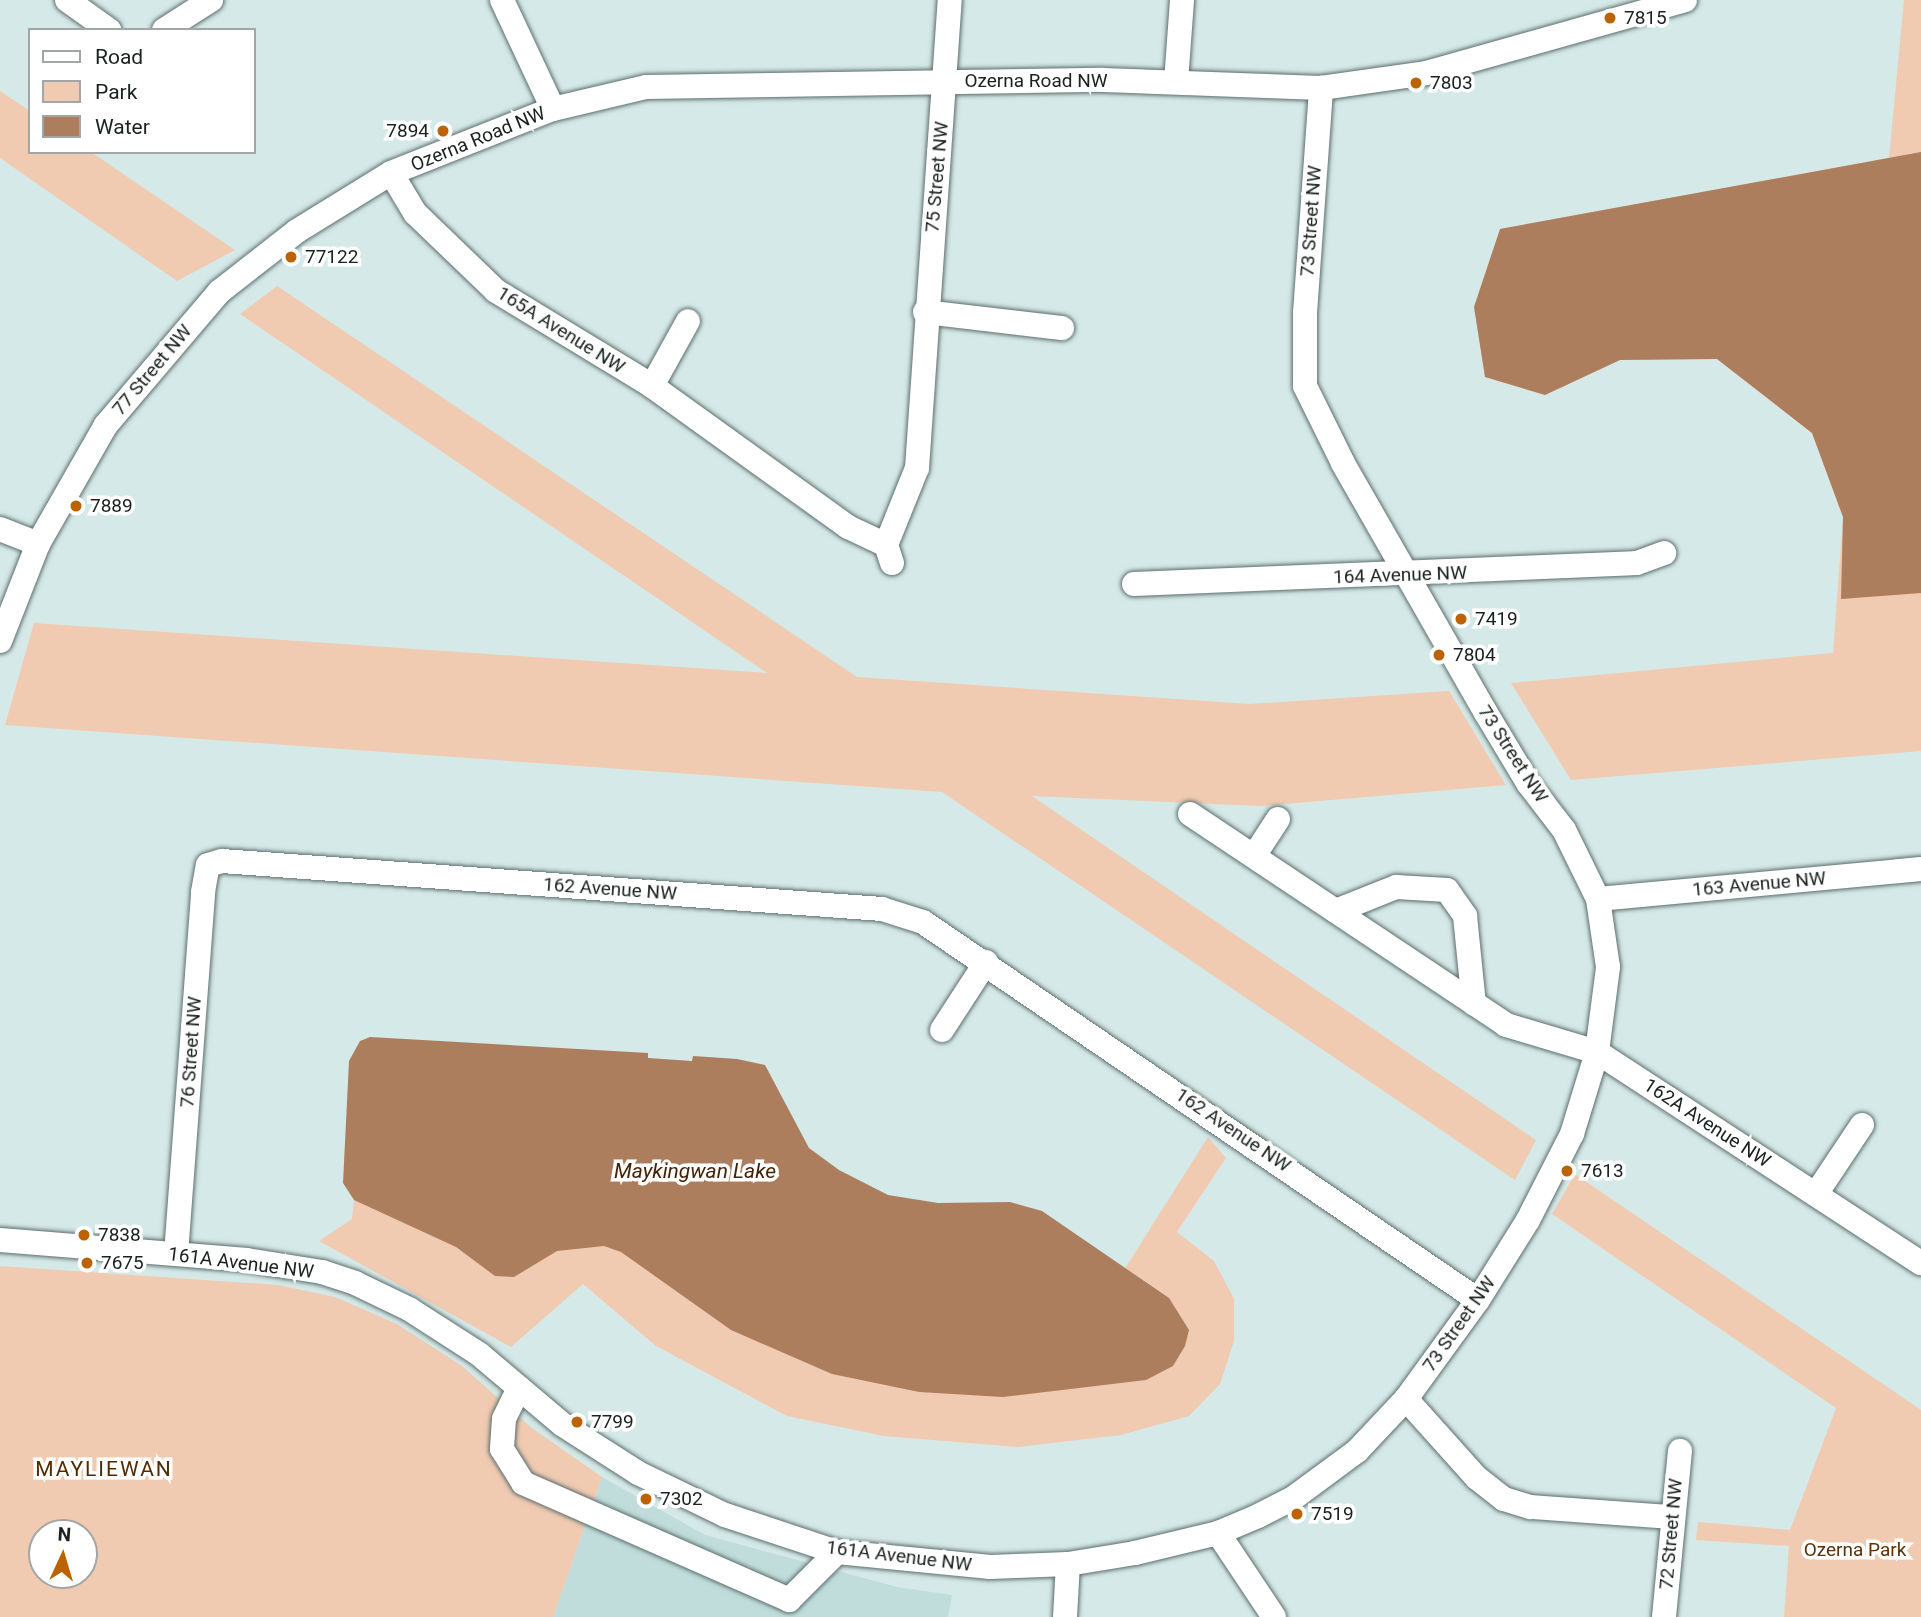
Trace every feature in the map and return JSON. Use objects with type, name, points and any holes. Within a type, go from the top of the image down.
[{"type":"street","points":[[67,0],[106,28]]},
{"type":"street","points":[[167,28],[211,0]]},
{"type":"street","points":[[502,0],[553,109]]},
{"type":"street","name":"75 Street NW","points":[[889,554],[917,468],[925,312],[950,0]]},
{"type":"street","points":[[1176,82],[1182,0]]},
{"type":"street","name":"Ozerna Road NW","points":[[391,173],[553,109],[646,87],[945,81],[1176,82],[1321,88],[1426,73],[1674,1]]},
{"type":"street","name":"73 Street NW","points":[[1321,88],[1305,313],[1305,386],[1343,463],[1528,783],[1564,830],[1598,899],[1608,967],[1597,1052],[1572,1134],[1528,1220],[1478,1300],[1406,1399]]},
{"type":"street","name":"165A Avenue NW","points":[[391,173],[415,213],[496,291],[652,386],[889,554]]},
{"type":"street","name":"77 Street NW","points":[[0,641],[38,544],[106,425],[219,292],[297,231],[391,173]]},
{"type":"street","points":[[925,312],[1062,328]]},
{"type":"street","points":[[652,386],[688,321]]},
{"type":"street","points":[[0,529],[38,544]]},
{"type":"street","name":"164 Avenue NW","points":[[1134,583],[1408,575],[1637,563],[1664,553]]},
{"type":"street","name":"162A Avenue NW","points":[[1190,814],[1506,1025],[1597,1052],[1921,1263]]},
{"type":"street","points":[[1254,856],[1278,819]]},
{"type":"street","name":"162 Avenue NW","points":[[222,861],[882,909],[923,922],[986,962],[1478,1300]]},
{"type":"street","name":"76 Street NW","points":[[176,1254],[203,892],[208,865],[222,861]]},
{"type":"street","name":"163 Avenue NW","points":[[1598,899],[1921,869]]},
{"type":"street","points":[[1336,911],[1396,887],[1447,890],[1465,916],[1474,1004]]},
{"type":"street","points":[[942,1030],[986,962]]},
{"type":"street","points":[[1816,1194],[1862,1125]]},
{"type":"street","name":"161A Avenue NW","points":[[0,1240],[285,1264],[355,1283],[431,1322],[591,1444],[678,1494],[837,1552],[954,1566],[1068,1564],[1218,1533],[1292,1499],[1327,1476],[1381,1428],[1406,1399]]},
{"type":"street","points":[[519,1388],[504,1419],[502,1449],[523,1482],[789,1600],[837,1552]]},
{"type":"street","points":[[1406,1399],[1477,1478],[1504,1499],[1531,1507],[1671,1517]]},
{"type":"street","name":"72 Street NW","points":[[1664,1617],[1671,1517],[1680,1451]]},
{"type":"street","points":[[1218,1533],[1274,1617]]},
{"type":"street","points":[[1065,1617],[1068,1564]]},
{"type":"shaded area","points":[[602,1477],[705,1535],[897,1587],[952,1595],[948,1617],[553,1617]]},
{"type":"green space","points":[[1904,0],[1921,0],[1921,751],[1571,780],[1511,683],[1833,653],[1843,517],[1812,433],[1717,359],[1620,360],[1545,395],[1485,377],[1474,307],[1500,229],[1889,158]]},
{"type":"green space","points":[[0,91],[28,110],[28,154],[94,154],[235,250],[177,281],[0,158]]},
{"type":"green space","points":[[277,286],[857,677],[1249,704],[1449,691],[1506,785],[1260,806],[1032,796],[1536,1140],[1515,1180],[942,792],[5,725],[34,623],[767,673],[240,314]]},
{"type":"green space","points":[[1208,1137],[1226,1158],[1177,1232],[1214,1261],[1234,1299],[1234,1341],[1220,1384],[1189,1416],[1121,1435],[1018,1447],[884,1436],[787,1416],[656,1346],[583,1284],[511,1347],[319,1241],[352,1219],[354,1200],[494,1240],[590,1226],[1123,1350],[1124,1270]]},
{"type":"green space","name":"Ozerna Park","points":[[1575,1174],[1921,1410],[1921,1617],[1784,1617],[1789,1546],[1696,1540],[1698,1522],[1790,1530],[1836,1408],[1552,1214]]},
{"type":"green space","points":[[0,1266],[278,1285],[335,1297],[397,1324],[462,1366],[532,1428],[602,1477],[553,1617],[0,1617]]},
{"type":"water","points":[[1921,152],[1921,593],[1841,599],[1843,517],[1812,433],[1717,359],[1620,360],[1545,395],[1485,377],[1474,307],[1500,229]]},
{"type":"water","name":"Maykingwan Lake","points":[[370,1037],[648,1053],[648,1058],[692,1061],[693,1056],[737,1059],[765,1065],[809,1148],[839,1170],[888,1195],[938,1203],[1010,1202],[1042,1211],[1169,1298],[1189,1330],[1185,1346],[1173,1366],[1146,1380],[1003,1397],[919,1392],[832,1374],[731,1330],[621,1252],[604,1246],[557,1251],[514,1277],[495,1276],[456,1247],[354,1200],[343,1183],[349,1061],[360,1041]]},
{"type":"place","name":"7815","points":[[1610,18]]},
{"type":"place","name":"7803","points":[[1416,83]]},
{"type":"place","name":"7894","points":[[443,131]]},
{"type":"place","name":"77122","points":[[291,257]]},
{"type":"place","name":"7889","points":[[76,506]]},
{"type":"place","name":"7419","points":[[1461,619]]},
{"type":"place","name":"7804","points":[[1439,655]]},
{"type":"place","name":"7613","points":[[1567,1171]]},
{"type":"place","name":"7838","points":[[84,1235]]},
{"type":"place","name":"7675","points":[[87,1263]]},
{"type":"place","name":"7799","points":[[577,1422]]},
{"type":"place","name":"7302","points":[[646,1499]]},
{"type":"place","name":"7519","points":[[1297,1514]]},
{"type":"district","name":"MAYLIEWAN","points":[[104,1469]]}]
